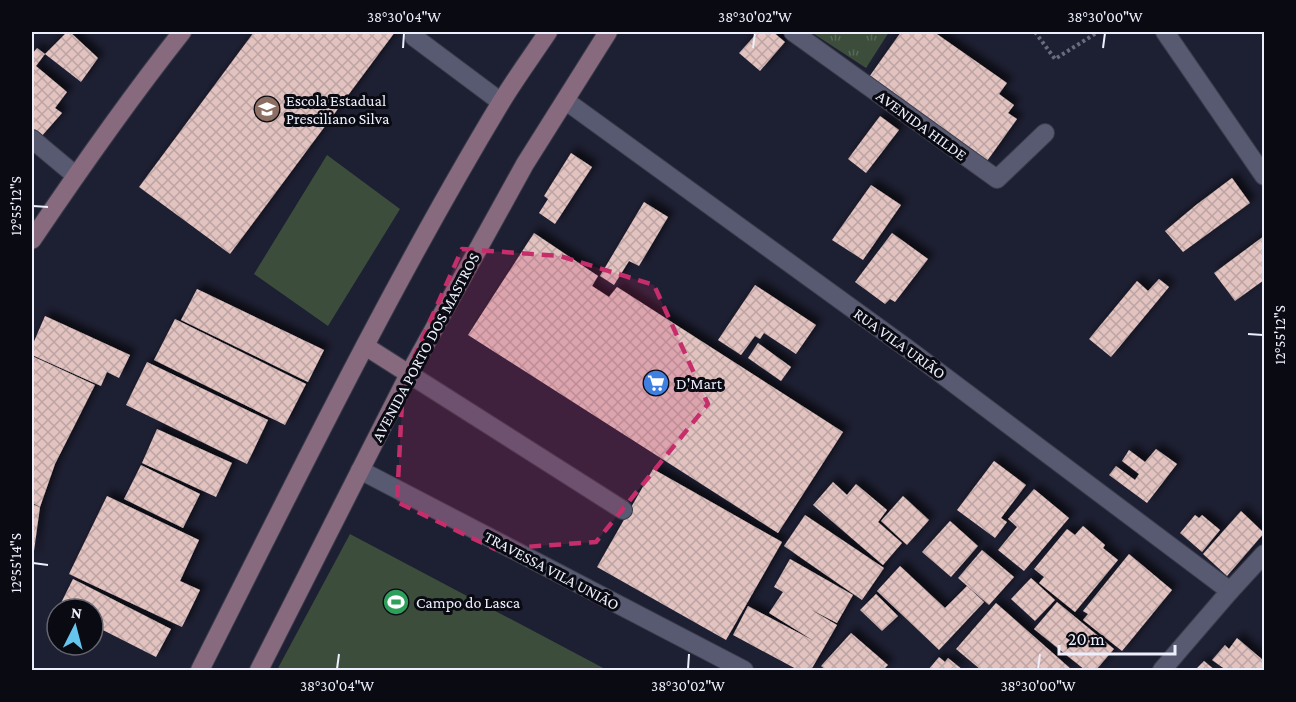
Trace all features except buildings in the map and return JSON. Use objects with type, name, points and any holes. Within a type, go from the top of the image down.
[{"type":"main road","points":[[32,240],[75,175],[143,81],[182,32]]},
{"type":"main road","points":[[200,670],[365,346],[437,213],[501,102],[548,32]]},
{"type":"main road","name":"AVENIDA PORTO DOS MASTROS","points":[[259,670],[409,374],[525,164],[608,32]]},
{"type":"main road","points":[[365,346],[409,374]]},
{"type":"street","name":"AVENIDA HILDE","points":[[793,32],[997,179],[1045,133]]},
{"type":"street","points":[[1165,32],[1264,176]]},
{"type":"street","points":[[414,37],[501,102]]},
{"type":"street","name":"RUA VILA URIÃO","points":[[566,101],[908,349],[1230,591]]},
{"type":"street","points":[[32,139],[75,175]]},
{"type":"street","points":[[409,374],[623,510]]},
{"type":"street","name":"TRAVESSA VILA UNIÃO","points":[[360,470],[717,664],[744,670]]},
{"type":"street","points":[[1162,670],[1264,554]]},
{"type":"path","points":[[1035,32],[1055,59],[1098,32]]},
{"type":"highlighted area","points":[[462,249],[560,256],[654,285],[708,404],[596,542],[495,549],[397,502],[403,382]]},
{"type":"green space","points":[[811,32],[889,32],[866,68]]},
{"type":"green space","points":[[327,155],[400,209],[328,326],[254,274]]},
{"type":"green space","name":"Campo do Lasca","points":[[350,534],[607,670],[277,670]]},
{"type":"place","name":"Escola Estadual Presciliano Silva","points":[[267,109]]},
{"type":"place","name":"D'Mart","points":[[656,383]]},
{"type":"place","name":"Campo do Lasca","points":[[396,602]]}]
